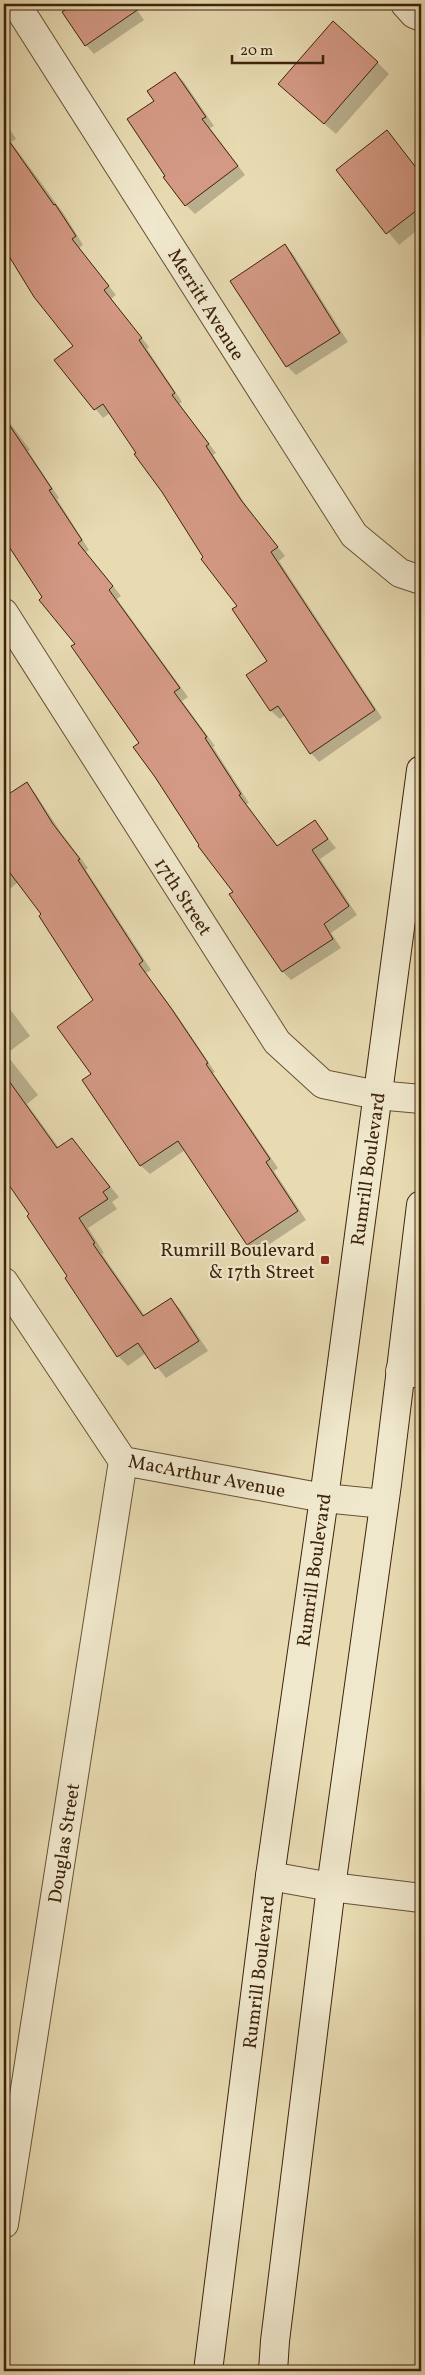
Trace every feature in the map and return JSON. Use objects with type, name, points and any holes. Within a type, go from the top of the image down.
[{"type":"street","name":"Merritt Avenue","points":[[16,4],[354,535],[400,573],[421,580]]},
{"type":"street","points":[[405,4],[414,14],[421,16]]},
{"type":"street","name":"17th Street","points":[[4,614],[277,1042],[323,1084],[377,1095],[421,1099]]},
{"type":"street","name":"Rumrill Boulevard","points":[[208,2371],[270,1876],[324,1498],[377,1095],[417,841],[421,770]]},
{"type":"street","points":[[273,2371],[276,2331],[331,1887],[384,1504],[411,1373],[421,1205]]},
{"type":"street","name":"MacArthur Avenue","points":[[4,1282],[123,1461],[324,1498],[384,1504]]},
{"type":"street","name":"Douglas Street","points":[[4,2224],[13,2104],[123,1461]]},
{"type":"street","points":[[270,1876],[331,1887],[421,1898]]},
{"type":"building","points":[[74,4],[146,4],[85,46],[62,12]]},
{"type":"building","points":[[333,21],[378,62],[324,124],[278,84]]},
{"type":"building","points":[[175,72],[206,117],[202,119],[238,166],[185,206],[163,177],[165,176],[127,119],[154,101],[147,91]]},
{"type":"building","points":[[387,130],[421,174],[421,207],[386,234],[336,170]]},
{"type":"building","points":[[4,134],[76,236],[72,239],[109,286],[104,290],[142,338],[139,340],[175,393],[172,395],[209,444],[206,446],[241,500],[278,547],[271,552],[375,710],[310,754],[278,706],[270,711],[246,675],[267,661],[232,609],[237,606],[201,559],[203,557],[162,492],[134,454],[136,453],[103,404],[94,410],[54,360],[73,346],[34,297],[4,248]]},
{"type":"building","points":[[285,244],[340,333],[286,367],[230,281]]},
{"type":"building","points":[[4,417],[52,489],[49,490],[82,540],[78,543],[113,586],[109,590],[180,688],[174,692],[207,737],[205,738],[241,794],[239,795],[277,846],[315,820],[328,839],[312,850],[349,906],[324,924],[333,939],[282,972],[229,894],[233,892],[198,846],[155,777],[133,747],[139,743],[71,646],[75,644],[39,600],[42,597],[4,539]]},
{"type":"building","points":[[27,782],[53,824],[80,859],[78,860],[143,961],[139,964],[208,1063],[206,1064],[270,1159],[266,1162],[298,1211],[247,1245],[178,1141],[140,1166],[82,1080],[91,1074],[57,1027],[93,1000],[39,916],[41,914],[4,865],[4,797]]},
{"type":"building","points":[[4,1074],[57,1148],[72,1138],[110,1187],[103,1192],[108,1199],[79,1218],[95,1243],[93,1244],[143,1316],[171,1298],[199,1341],[155,1369],[138,1343],[117,1357],[65,1278],[67,1276],[27,1216],[29,1214],[4,1178]]},
{"type":"place","name":"Rumrill Boulevard & 17th Street","points":[[325,1260]]}]
